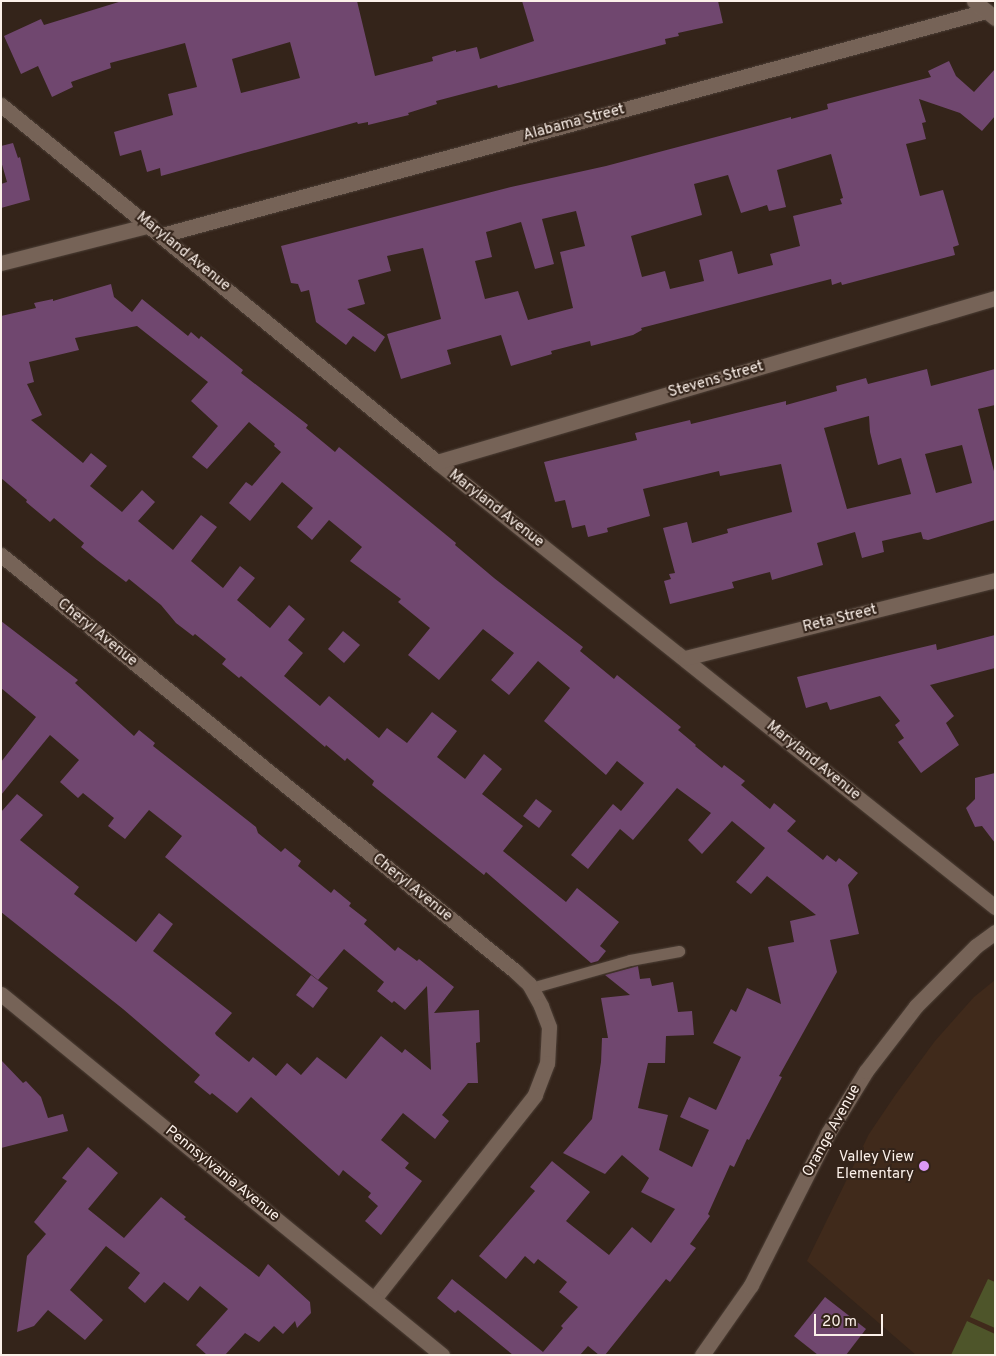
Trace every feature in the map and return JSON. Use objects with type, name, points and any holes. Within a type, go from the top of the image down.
[{"type":"street","name":"Alabama Street","points":[[162,235],[985,10]]},
{"type":"street","name":"Maryland Avenue","points":[[1,105],[150,225],[437,462],[685,658],[995,908]]},
{"type":"street","points":[[1,263],[150,225]]},
{"type":"street","name":"Stevens Street","points":[[437,462],[995,298]]},
{"type":"street","name":"Cheryl Avenue","points":[[1,555],[515,971],[531,988],[541,1006],[549,1027],[547,1063],[535,1095],[374,1298]]},
{"type":"street","name":"Reta Street","points":[[685,658],[995,580]]},
{"type":"street","name":"Orange Avenue","points":[[702,1355],[751,1285],[828,1133],[866,1071],[916,1006],[976,946],[995,932]]},
{"type":"street","name":"Pennsylvania Avenue","points":[[1,994],[442,1355]]},
{"type":"lane","points":[[531,988],[630,960],[679,951]]},
{"type":"shaded area","name":"Valley View Elementary","points":[[995,980],[995,1355],[916,1355],[807,1261],[869,1134],[935,1041],[974,997]]},
{"type":"green space","points":[[988,1279],[995,1282],[995,1328],[970,1317]]},
{"type":"green space","points":[[967,1321],[995,1334],[995,1355],[951,1355]]},
{"type":"building","points":[[122,1],[357,1],[375,76],[433,61],[432,57],[456,50],[456,52],[477,47],[480,59],[534,41],[522,1],[718,1],[723,23],[678,33],[679,36],[665,39],[666,44],[498,88],[497,85],[436,101],[437,104],[408,113],[409,115],[368,125],[368,122],[358,124],[357,122],[161,176],[160,168],[147,172],[141,150],[120,156],[114,132],[173,115],[168,94],[197,87],[185,43],[110,63],[111,68],[71,82],[73,87],[52,97],[38,66],[21,74],[4,36],[41,19],[44,25]],"holes":[[[290,42],[300,78],[241,93],[232,59]]]},
{"type":"building","points":[[949,61],[956,76],[974,92],[995,69],[995,116],[982,131],[960,113],[919,99],[926,122],[922,123],[926,139],[906,144],[920,196],[943,190],[959,245],[953,247],[955,255],[842,285],[841,282],[832,285],[831,279],[641,328],[642,330],[633,335],[591,346],[590,341],[551,351],[552,354],[511,366],[501,335],[447,350],[451,364],[401,379],[387,334],[441,319],[423,248],[387,256],[391,271],[358,280],[365,304],[347,309],[385,337],[375,352],[353,336],[346,345],[316,322],[309,290],[301,292],[298,284],[291,283],[281,246],[828,109],[827,104],[931,77],[928,71]],"holes":[[[831,154],[843,198],[840,199],[842,204],[793,216],[800,246],[770,254],[773,265],[738,274],[732,251],[699,260],[704,281],[670,289],[665,271],[642,277],[631,236],[702,215],[694,184],[728,175],[741,213],[767,205],[769,211],[786,207],[777,170]],[[576,211],[585,246],[560,252],[573,308],[528,320],[518,291],[485,299],[475,261],[492,257],[486,232],[521,222],[535,269],[554,264],[542,219]]]},
{"type":"building","points":[[13,143],[18,158],[20,157],[30,200],[1,208],[1,184],[7,182],[1,161],[1,146]]},
{"type":"building","points":[[111,284],[114,297],[132,312],[142,299],[188,336],[191,332],[199,339],[201,336],[243,370],[241,373],[308,425],[306,428],[335,452],[339,447],[456,543],[455,545],[494,578],[583,647],[580,651],[614,679],[617,675],[681,727],[678,730],[695,746],[722,768],[724,765],[745,781],[741,785],[770,809],[774,803],[796,821],[787,831],[823,860],[827,855],[836,862],[839,858],[858,873],[848,885],[859,934],[830,940],[837,972],[779,1076],[782,1077],[749,1140],[747,1139],[734,1167],[730,1165],[708,1214],[710,1216],[690,1244],[696,1248],[670,1282],[666,1279],[605,1355],[599,1355],[588,1346],[580,1355],[513,1355],[458,1310],[455,1313],[437,1298],[452,1279],[543,1352],[563,1328],[561,1326],[578,1307],[559,1292],[567,1282],[538,1259],[534,1264],[525,1256],[506,1279],[479,1256],[535,1191],[530,1187],[552,1161],[590,1192],[566,1221],[609,1255],[632,1227],[651,1243],[675,1209],[641,1192],[649,1178],[622,1155],[605,1174],[563,1153],[592,1119],[601,1062],[602,1038],[608,1038],[601,998],[630,995],[605,975],[638,966],[640,979],[650,978],[652,986],[673,982],[678,1012],[692,1011],[694,1035],[666,1036],[665,1063],[648,1063],[638,1108],[668,1115],[659,1150],[692,1167],[709,1130],[680,1117],[689,1097],[716,1110],[741,1057],[713,1043],[731,1009],[736,1012],[747,988],[781,1004],[768,947],[794,942],[790,921],[816,915],[767,876],[751,894],[736,882],[765,848],[732,821],[702,854],[688,840],[711,813],[677,788],[633,840],[620,829],[588,869],[571,855],[613,804],[621,811],[644,783],[617,761],[606,775],[544,721],[570,688],[538,661],[509,695],[491,680],[514,653],[483,629],[439,680],[408,655],[430,628],[398,602],[401,599],[350,561],[362,547],[329,520],[312,540],[297,527],[313,508],[282,482],[250,521],[229,503],[246,482],[252,486],[281,452],[274,446],[275,444],[249,422],[207,469],[192,457],[218,426],[191,401],[208,382],[137,326],[75,338],[79,350],[29,362],[34,382],[27,384],[42,415],[31,420],[83,463],[91,453],[107,466],[90,486],[122,512],[142,490],[155,502],[138,521],[173,550],[201,515],[217,527],[191,561],[223,588],[240,566],[255,578],[237,600],[270,628],[289,605],[305,619],[288,640],[303,653],[284,676],[320,706],[329,696],[379,738],[387,728],[407,743],[432,712],[457,731],[437,757],[465,779],[484,754],[502,769],[482,794],[523,826],[503,851],[566,902],[577,888],[619,922],[600,946],[606,951],[598,961],[591,963],[486,872],[484,875],[372,785],[374,781],[347,758],[345,761],[326,745],[325,747],[241,676],[239,678],[222,664],[226,659],[195,634],[193,636],[176,623],[161,605],[129,579],[126,582],[81,547],[84,543],[54,518],[50,522],[26,502],[27,500],[1,478],[1,316],[36,308],[34,303],[53,299],[53,301]]},
{"type":"building","points":[[927,369],[931,386],[995,369],[995,405],[978,409],[995,475],[995,520],[928,540],[923,539],[921,532],[882,541],[884,552],[862,558],[855,532],[817,543],[823,565],[772,580],[770,572],[732,582],[734,588],[670,604],[664,581],[671,579],[669,574],[675,573],[663,528],[687,522],[692,543],[728,533],[727,529],[792,512],[781,464],[720,476],[719,471],[643,489],[650,516],[607,528],[608,532],[588,537],[585,525],[572,528],[565,500],[555,502],[544,462],[637,440],[635,433],[690,420],[691,424],[786,401],[786,405],[837,391],[836,386],[866,378],[868,384]],"holes":[[[869,416],[870,432],[878,465],[901,458],[911,494],[847,509],[824,428]],[[962,445],[972,483],[936,493],[925,454]]]},
{"type":"building","points":[[1,621],[78,680],[75,683],[134,736],[139,730],[155,743],[153,746],[256,827],[258,833],[281,852],[285,848],[301,861],[298,866],[331,893],[334,889],[351,903],[349,906],[367,920],[364,924],[395,951],[398,947],[417,961],[419,959],[454,987],[434,1013],[479,1010],[480,1042],[476,1043],[478,1083],[468,1083],[442,1115],[449,1121],[435,1139],[403,1113],[381,1140],[409,1163],[405,1168],[422,1181],[381,1235],[365,1221],[378,1206],[368,1197],[371,1193],[343,1170],[339,1176],[251,1097],[237,1113],[212,1093],[210,1095],[194,1082],[200,1075],[123,1009],[1,912],[1,812],[17,794],[43,815],[20,840],[79,887],[74,894],[136,942],[159,913],[173,924],[153,951],[232,1013],[215,1033],[216,1035],[249,1062],[253,1057],[276,1076],[287,1063],[301,1075],[317,1057],[346,1079],[381,1036],[402,1053],[405,1049],[431,1070],[427,986],[405,1010],[394,1001],[392,1003],[377,991],[384,982],[344,949],[318,980],[165,857],[182,836],[149,810],[125,839],[108,826],[114,818],[83,793],[78,798],[60,782],[79,760],[50,735],[1,795],[1,762],[36,717],[1,688]]},
{"type":"building","points":[[343,631],[360,645],[344,663],[328,649]]},
{"type":"building","points":[[995,635],[995,668],[930,685],[954,716],[946,723],[959,745],[921,773],[898,742],[904,738],[895,725],[900,721],[880,696],[830,710],[827,702],[806,708],[797,677],[936,644],[937,650]]},
{"type":"building","points":[[995,773],[995,843],[982,826],[975,827],[966,808],[975,799],[975,778]]},
{"type":"building","points":[[536,799],[552,811],[539,828],[523,816]]},
{"type":"building","points":[[311,975],[328,988],[313,1008],[296,995]]},
{"type":"building","points":[[1,1060],[23,1083],[26,1081],[41,1097],[48,1118],[63,1114],[68,1131],[1,1148]]},
{"type":"building","points":[[88,1147],[118,1173],[88,1209],[124,1238],[161,1197],[186,1217],[184,1219],[259,1277],[268,1264],[310,1302],[311,1313],[297,1328],[295,1321],[283,1334],[274,1326],[259,1342],[245,1333],[225,1355],[207,1355],[196,1345],[228,1309],[200,1286],[188,1301],[164,1282],[145,1303],[128,1288],[140,1273],[106,1246],[70,1290],[103,1320],[85,1340],[48,1310],[34,1326],[17,1332],[27,1256],[46,1234],[34,1222],[67,1181],[62,1178]]},
{"type":"building","points":[[825,1297],[866,1329],[846,1355],[818,1355],[794,1336]]},
{"type":"place","name":"Valley View Elementary","points":[[924,1166]]}]
